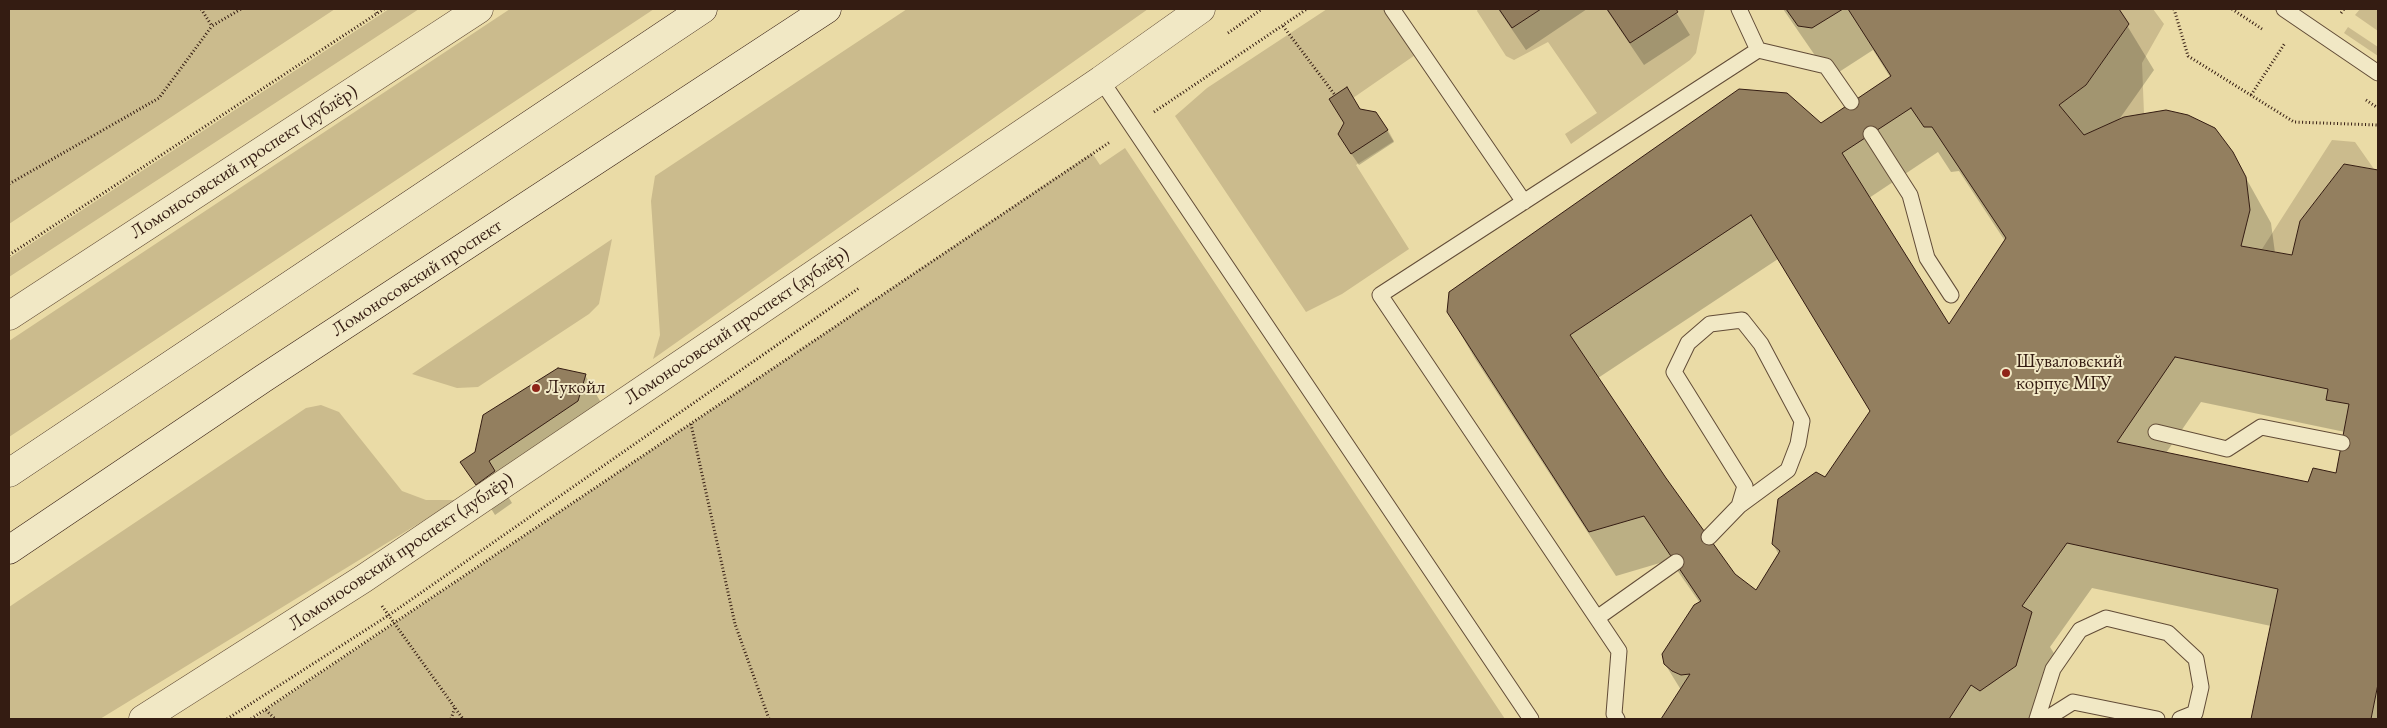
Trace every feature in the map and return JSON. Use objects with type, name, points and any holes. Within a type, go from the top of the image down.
[{"type":"street","name":"Ломоносовский проспект (дублёр)","points":[[9,316],[478,9]]},
{"type":"street","points":[[9,473],[703,9]]},
{"type":"street","name":"Ломоносовский проспект","points":[[9,550],[264,378],[827,9]]},
{"type":"street","name":"Ломоносовский проспект (дублёр)","points":[[143,719],[372,573],[1101,80],[1200,9]]},
{"type":"lane","points":[[1392,9],[1524,202]]},
{"type":"lane","points":[[1739,9],[1758,50]]},
{"type":"lane","points":[[2284,9],[2378,73]]},
{"type":"lane","points":[[1617,719],[1614,714],[1619,651],[1380,295],[1758,50],[1826,66],[1851,102]]},
{"type":"lane","points":[[1101,80],[1531,719]]},
{"type":"lane","points":[[1871,134],[1910,195],[1927,258],[1951,295]]},
{"type":"lane","points":[[1709,537],[1739,506],[1788,470],[1798,444],[1802,421],[1761,344],[1742,320],[1710,324],[1688,343],[1674,372],[1745,486],[1739,506]]},
{"type":"lane","points":[[2156,432],[2227,448],[2261,427],[2342,443]]},
{"type":"lane","points":[[1596,618],[1676,562]]},
{"type":"lane","points":[[2037,719],[2053,669],[2080,630],[2106,618],[2168,633],[2196,658],[2201,687],[2195,713],[2180,719]]},
{"type":"lane","points":[[2046,719],[2074,702],[2157,719]]},
{"type":"path","points":[[201,9],[212,26]]},
{"type":"path","points":[[9,184],[159,98],[212,26],[241,9]]},
{"type":"path","points":[[374,9],[377,13]]},
{"type":"path","points":[[9,255],[384,9]]},
{"type":"path","points":[[1222,36],[1262,9]]},
{"type":"path","points":[[252,719],[1307,9]]},
{"type":"path","points":[[2174,9],[2188,56],[2294,122],[2378,125]]},
{"type":"path","points":[[2341,13],[2344,9]]},
{"type":"path","points":[[2251,95],[2301,20]]},
{"type":"path","points":[[1282,26],[1335,95]]},
{"type":"path","points":[[227,719],[389,615],[865,284]]},
{"type":"path","points":[[691,424],[735,624],[769,719]]},
{"type":"path","points":[[395,623],[463,719]]},
{"type":"path","points":[[451,719],[455,707]]},
{"type":"path","points":[[266,710],[275,719]]},
{"type":"shaded area","points":[[9,9],[335,9],[9,224]]},
{"type":"shaded area","points":[[389,9],[419,9],[9,277],[9,258]]},
{"type":"shaded area","points":[[510,9],[654,9],[9,437],[9,341]]},
{"type":"shaded area","points":[[907,9],[1148,9],[653,359],[660,335],[651,201],[655,176]]},
{"type":"shaded area","points":[[1327,9],[1390,9],[1418,53],[1353,98],[1347,88],[1329,99],[1344,123],[1338,134],[1351,153],[1388,130],[1394,141],[1356,165],[1409,249],[1342,294],[1306,312],[1175,116],[1207,88]]},
{"type":"shaded area","points":[[1478,9],[1499,9],[1512,28],[1541,9],[1607,9],[1630,43],[1678,12],[1676,9],[1705,9],[1696,53],[1690,60],[1571,144],[1565,134],[1597,113],[1548,42],[1514,60],[1506,56],[1477,11]]},
{"type":"shaded area","points":[[2119,9],[2153,9],[2164,24],[2142,63],[2144,114],[2124,117],[2084,135],[2059,105],[2086,85],[2129,25]]},
{"type":"shaded area","points":[[2360,9],[2378,9],[2378,31],[2355,15]]},
{"type":"shaded area","points":[[2348,27],[2378,47],[2378,56],[2344,33]]},
{"type":"shaded area","points":[[2332,140],[2355,142],[2374,169],[2344,164],[2300,221],[2292,255],[2262,249]]},
{"type":"shaded area","points":[[1125,148],[1505,719],[256,719],[266,710],[1092,153],[1100,165]]},
{"type":"shaded area","points":[[612,239],[599,304],[589,314],[478,387],[457,388],[412,374]]},
{"type":"shaded area","points":[[321,405],[339,412],[402,491],[426,500],[457,500],[100,719],[9,719],[9,607],[306,408]]},
{"type":"building","points":[[1499,9],[1541,9],[1512,28]]},
{"type":"building","points":[[1607,9],[1676,9],[1678,12],[1630,43]]},
{"type":"building","points":[[1786,9],[1843,9],[1812,28],[1798,26]]},
{"type":"building","name":"Шуваловский корпус МГУ","points":[[1848,9],[2119,9],[2129,24],[2086,85],[2059,105],[2084,135],[2124,117],[2166,110],[2188,115],[2215,128],[2233,152],[2246,177],[2250,210],[2241,246],[2292,255],[2300,221],[2344,164],[2378,170],[2378,684],[2371,719],[2251,719],[2278,589],[2067,543],[2022,606],[2032,612],[2016,666],[1980,691],[1971,685],[1949,719],[1661,719],[1690,674],[1681,675],[1672,671],[1664,664],[1662,654],[1694,605],[1701,601],[1644,516],[1589,532],[1447,312],[1449,292],[1739,89],[1787,93],[1821,123],[1891,76]],"holes":[[[1911,108],[1924,127],[1932,127],[2006,238],[1949,324],[1842,153]],[[1751,215],[1870,411],[1825,477],[1816,472],[1778,499],[1772,544],[1780,551],[1756,590],[1735,574],[1666,478],[1570,335]],[[2175,357],[2328,389],[2326,400],[2349,404],[2336,473],[2313,468],[2308,482],[2117,442]]]},
{"type":"building","points":[[1347,87],[1360,109],[1376,112],[1388,130],[1351,154],[1338,134],[1344,123],[1329,99]]},
{"type":"building","points":[[558,368],[586,374],[578,401],[489,461],[495,471],[476,485],[460,462],[475,452],[483,415]]},
{"type":"place","name":"Шуваловский корпус МГУ","points":[[2006,373]]},
{"type":"place","name":"Лукойл","points":[[536,388]]}]
